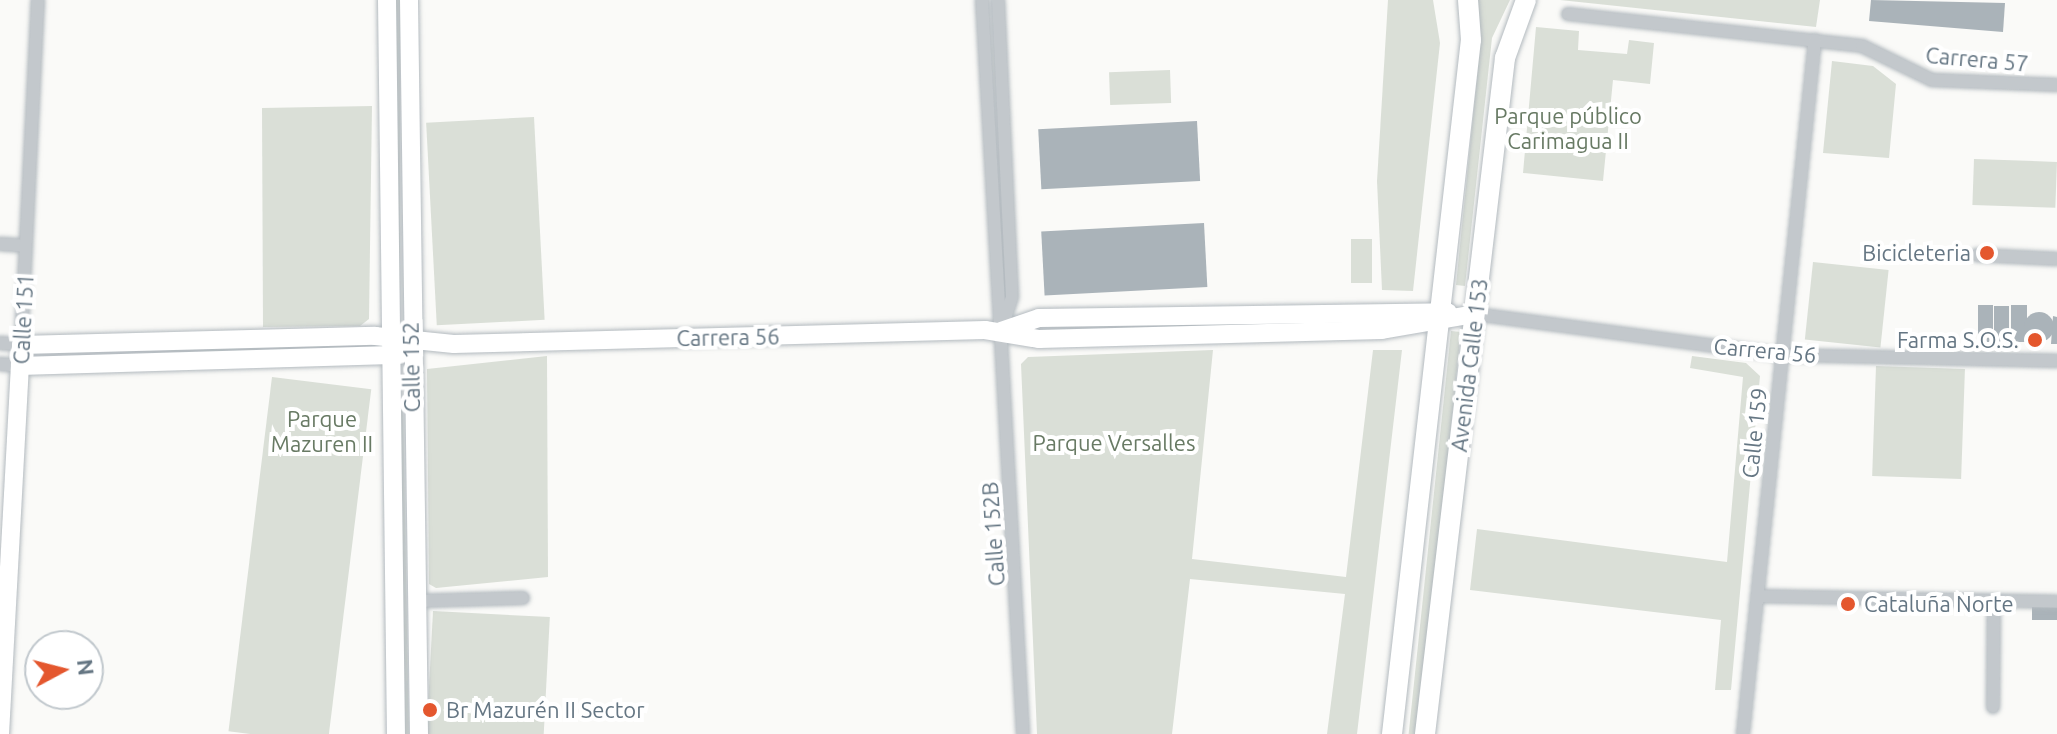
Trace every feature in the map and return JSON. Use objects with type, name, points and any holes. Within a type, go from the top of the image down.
[{"type":"main road","name":"Avenida Calle 153","points":[[1392,734],[1471,40],[1468,0]]},
{"type":"main road","name":"Avenida Calle 153","points":[[1425,734],[1505,58],[1526,0]]},
{"type":"street","name":"Calle 151","points":[[1,723],[38,0]]},
{"type":"street","name":"Calle 152","points":[[387,0],[396,734]]},
{"type":"street","name":"Calle 152","points":[[409,0],[411,346],[419,734]]},
{"type":"street","name":"Calle 152B","points":[[982,0],[1023,734]]},
{"type":"street","name":"Calle 152B","points":[[998,0],[1012,297],[1001,331]]},
{"type":"street","name":"Carrera 57","points":[[1568,14],[1862,46],[1932,80],[2057,85]]},
{"type":"street","name":"Calle 159","points":[[1743,734],[1815,40]]},
{"type":"street","points":[[0,244],[26,246]]},
{"type":"street","points":[[1977,255],[2057,259]]},
{"type":"street","name":"Carrera 56","points":[[0,364],[20,366],[454,344],[1001,331],[1039,318],[1475,314],[1782,355],[2057,361]]},
{"type":"street","name":"Carrera 56","points":[[0,343],[390,347]]},
{"type":"street","points":[[1757,596],[2057,602]]},
{"type":"street","points":[[416,601],[523,598]]},
{"type":"street","points":[[1993,707],[1994,601]]},
{"type":"green space","points":[[394,0],[400,0],[400,290],[394,290]]},
{"type":"green space","points":[[1388,0],[1433,0],[1440,43],[1413,291],[1382,290],[1377,181]]},
{"type":"green space","points":[[1477,0],[1510,0],[1492,38],[1465,286],[1456,285],[1481,37]]},
{"type":"green space","points":[[1560,0],[1820,0],[1816,27]]},
{"type":"green space","name":"Parque público Carimagua II","points":[[1536,27],[1579,31],[1578,50],[1627,54],[1629,40],[1654,43],[1650,84],[1613,80],[1603,181],[1523,173]]},
{"type":"green space","points":[[1832,61],[1873,66],[1896,84],[1889,158],[1823,153]]},
{"type":"green space","points":[[1170,70],[1171,103],[1110,105],[1109,72]]},
{"type":"green space","points":[[372,106],[369,319],[360,326],[263,327],[262,108]]},
{"type":"green space","points":[[534,117],[545,320],[437,325],[426,123]]},
{"type":"green space","points":[[1974,159],[2057,162],[2055,208],[1972,205]]},
{"type":"green space","points":[[1351,239],[1372,239],[1372,283],[1351,283]]},
{"type":"green space","points":[[1813,262],[1889,270],[1880,348],[1805,340]]},
{"type":"green space","points":[[1451,331],[1461,332],[1419,734],[1409,734]]},
{"type":"green space","points":[[38,343],[357,343],[357,352],[38,352]]},
{"type":"green space","name":"Parque Versalles","points":[[1213,350],[1192,559],[1346,577],[1373,350],[1402,350],[1357,734],[1327,734],[1345,594],[1190,579],[1172,734],[1037,734],[1021,364],[1028,357]]},
{"type":"green space","name":"Parque Mazuren II","points":[[547,356],[548,577],[436,588],[429,584],[427,369]]},
{"type":"green space","points":[[1692,356],[1746,363],[1760,376],[1731,690],[1715,690],[1721,620],[1470,590],[1477,529],[1727,562],[1743,377],[1690,368]]},
{"type":"green space","points":[[1876,366],[1965,369],[1961,479],[1872,476]]},
{"type":"green space","name":"Parque Mazuren II","points":[[272,377],[371,389],[329,734],[228,731]]},
{"type":"green space","points":[[396,399],[403,399],[409,734],[402,734]]},
{"type":"green space","points":[[433,611],[550,617],[544,734],[427,734]]},
{"type":"building","points":[[1871,0],[2005,3],[2003,32],[1869,21]]},
{"type":"building","points":[[1197,121],[1200,181],[1041,189],[1038,129]]},
{"type":"building","points":[[1204,223],[1207,287],[1045,295],[1041,232]]},
{"type":"building","points":[[1978,305],[1993,305],[1993,342],[1978,342]]},
{"type":"building","points":[[2011,305],[2027,305],[2027,342],[2011,342]]},
{"type":"building","points":[[1994,306],[2009,306],[2009,342],[1994,342]]},
{"type":"building","points":[[2039,312],[2049,317],[2054,327],[2049,337],[2039,342],[2029,337],[2024,327],[2029,317]]},
{"type":"building","points":[[2053,316],[2057,317],[2057,344],[2051,344]]},
{"type":"building","points":[[2032,605],[2057,605],[2057,620],[2032,620]]},
{"type":"place","name":"Bicicleteria","points":[[1987,253]]},
{"type":"place","name":"Farma S.O.S.","points":[[2035,340]]},
{"type":"place","name":"Cataluña Norte","points":[[1848,604]]},
{"type":"place","name":"Br Mazurén II Sector","points":[[430,710]]}]
